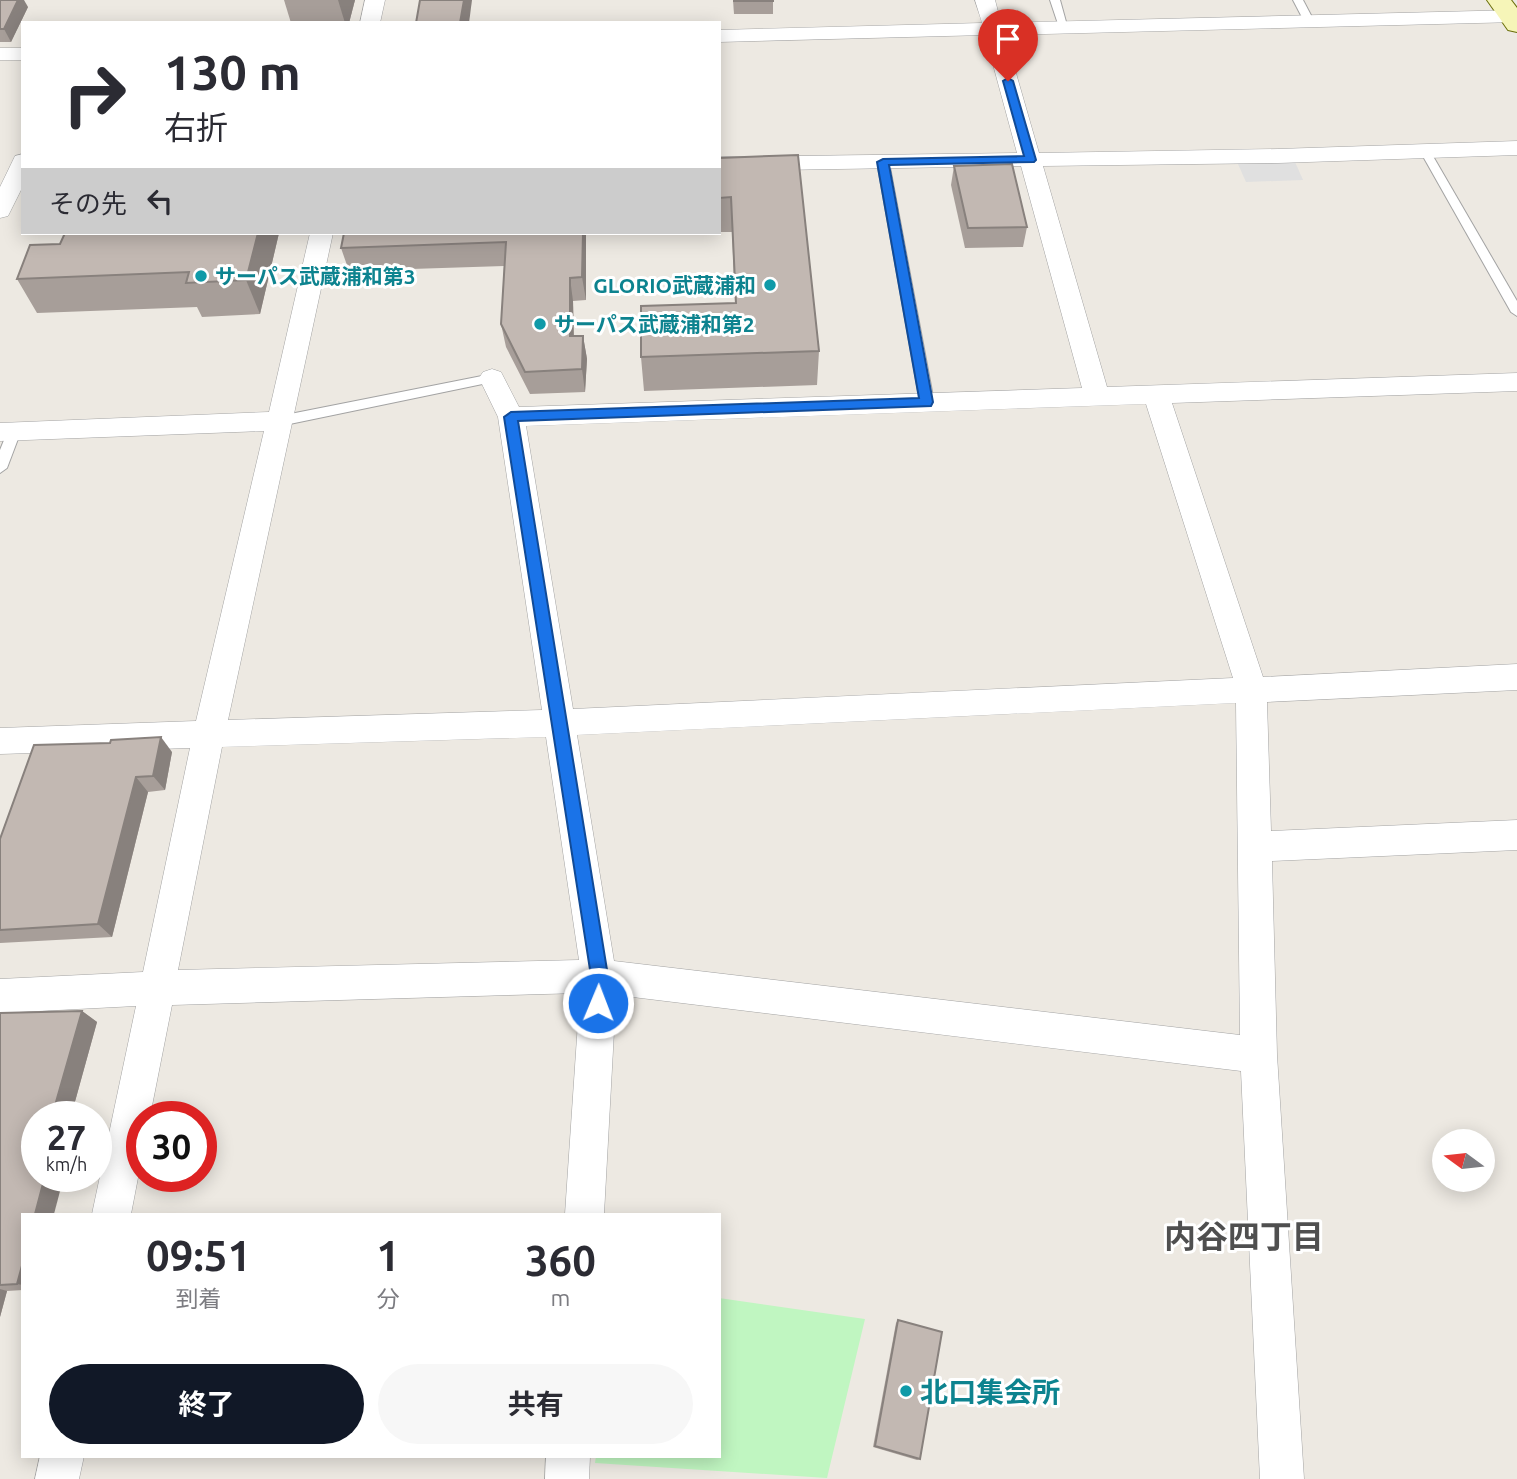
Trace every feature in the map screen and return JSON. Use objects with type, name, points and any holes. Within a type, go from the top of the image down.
[{"type":"street","points":[[370,21],[375,0]]},
{"type":"street","points":[[985,0],[1097,396]]},
{"type":"street","points":[[721,36],[1511,14]]},
{"type":"street","points":[[0,54],[21,54]]},
{"type":"street","points":[[721,164],[1030,160],[1517,148]]},
{"type":"street","points":[[0,211],[15,177]]},
{"type":"street","points":[[111,1213],[209,734],[322,235]]},
{"type":"street","points":[[492,379],[511,417],[600,976],[584,1213]]},
{"type":"street","points":[[511,417],[1517,382]]},
{"type":"street","points":[[1156,394],[1251,688],[1259,1055],[1282,1479]]},
{"type":"street","points":[[7,432],[280,421]]},
{"type":"street","points":[[0,741],[559,723],[1517,677]]},
{"type":"street","points":[[1254,847],[1517,835]]},
{"type":"street","points":[[0,996],[157,988],[600,976],[1259,1055]]},
{"type":"street","points":[[57,1479],[62,1458]]},
{"type":"street","points":[[567,1479],[568,1458]]},
{"type":"lane","points":[[1055,0],[1064,27]]},
{"type":"lane","points":[[1298,0],[1310,21]]},
{"type":"lane","points":[[1425,151],[1517,312]]},
{"type":"lane","points":[[883,162],[927,402]]},
{"type":"lane","points":[[280,421],[492,379]]},
{"type":"lane","points":[[0,468],[7,432]]},
{"type":"green space","points":[[721,1298],[865,1319],[827,1478],[595,1463],[596,1458],[721,1458]]},
{"type":"shaded area","points":[[1295,162],[1303,180],[1246,182],[1238,164]]},
{"type":"building","points":[[0,0],[18,0],[4,29],[0,29]]},
{"type":"building","points":[[420,0],[464,0],[460,21],[416,21]]},
{"type":"building","points":[[773,0],[773,1],[734,1]]},
{"type":"building","name":"GLORIO武蔵浦和","points":[[798,155],[819,351],[641,357],[641,306],[736,303],[731,197],[721,198],[721,158]]},
{"type":"building","points":[[1012,164],[1027,227],[968,228],[954,166]]},
{"type":"building","points":[[64,235],[257,235],[246,280],[186,283],[189,272],[17,279],[30,245],[60,244]]},
{"type":"building","name":"サーパス武蔵浦和第2","points":[[344,235],[583,235],[582,277],[570,278],[570,336],[583,336],[582,369],[525,372],[501,324],[506,242],[341,248]]},
{"type":"building","points":[[161,737],[153,776],[136,777],[98,924],[0,930],[0,839],[34,745],[110,743],[111,740]]},
{"type":"building","points":[[82,1011],[56,1101],[21,1101],[21,1192],[41,1192],[35,1213],[21,1213],[21,1269],[17,1284],[0,1285],[0,1013]]},
{"type":"building","name":"北口集会所","points":[[898,1320],[942,1332],[920,1459],[875,1446]]},
{"type":"place","name":"サーパス武蔵浦和第3","points":[[201,276]]},
{"type":"place","name":"GLORIO武蔵浦和","points":[[770,285]]},
{"type":"place","name":"サーパス武蔵浦和第2","points":[[540,324]]},
{"type":"place","name":"北口集会所","points":[[906,1391]]},
{"type":"district","name":"内谷四丁目","points":[[1244,1236]]},
{"type":"route","points":[[598,1003],[600,976],[511,417],[927,402],[883,162],[1030,160],[1008,81]]}]
